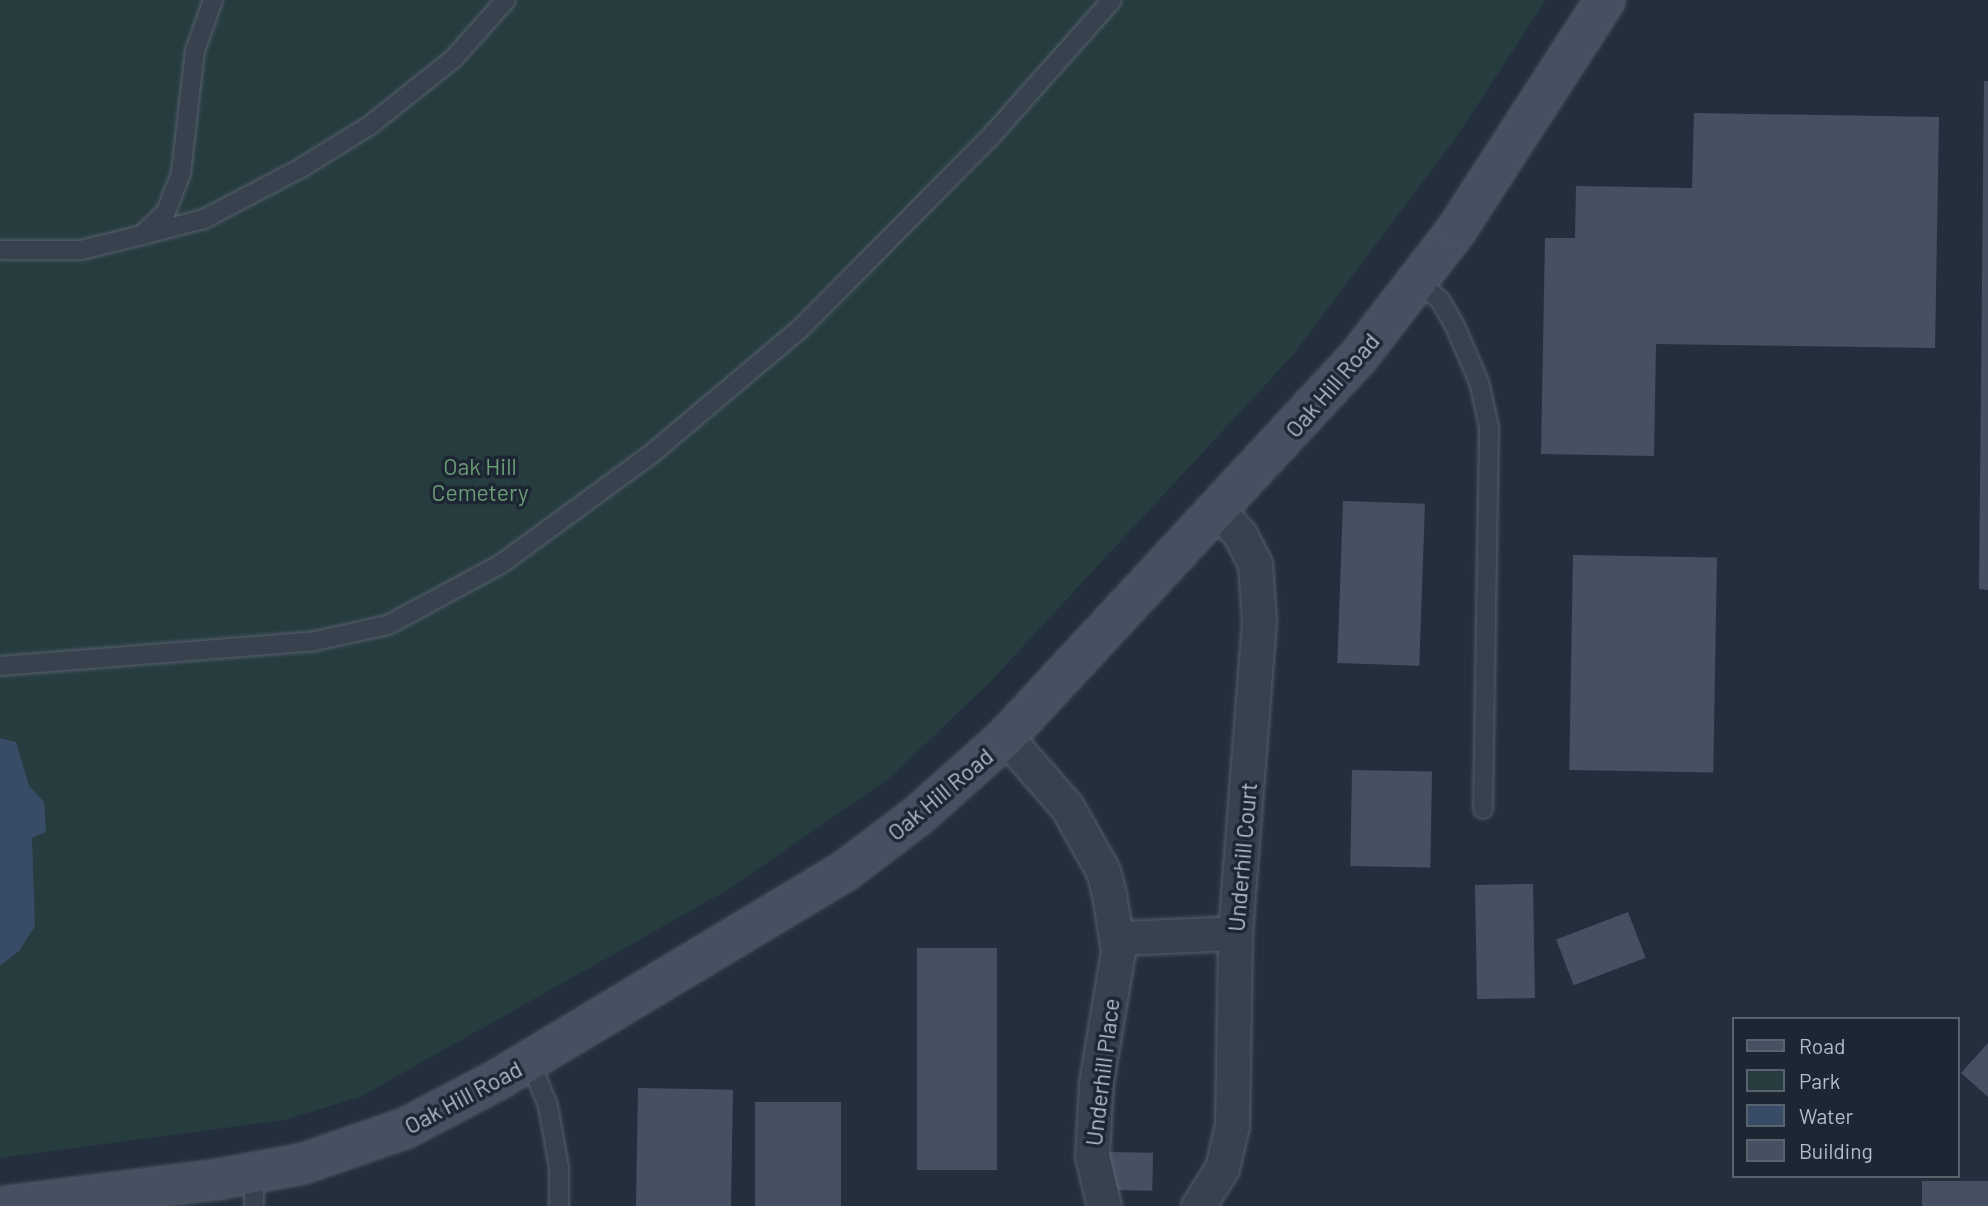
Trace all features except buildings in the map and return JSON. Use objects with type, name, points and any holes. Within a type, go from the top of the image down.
[{"type":"main road","name":"Oak Hill Road","points":[[7,1206],[254,1189],[406,1128],[530,1061],[845,871],[920,814],[1006,737],[1219,511],[1359,356],[1457,229],[1605,0]]},
{"type":"street","name":"Underhill Court","points":[[1198,1206],[1222,1168],[1232,1125],[1235,933],[1256,708],[1258,587],[1255,564],[1241,536],[1219,511]]},
{"type":"street","name":"Underhill Place","points":[[1006,737],[1067,807],[1091,846],[1103,871],[1118,938],[1096,1083],[1092,1156],[1104,1206]]},
{"type":"street","points":[[1118,938],[1235,933]]},
{"type":"lane","points":[[142,235],[166,212],[181,173],[195,51],[213,0]]},
{"type":"lane","points":[[0,250],[81,250],[204,219],[301,169],[369,126],[453,59],[506,0]]},
{"type":"lane","points":[[0,666],[315,641],[388,625],[501,564],[650,455],[801,328],[993,134],[1112,0]]},
{"type":"lane","points":[[1418,281],[1440,300],[1454,324],[1479,382],[1489,427],[1483,808]]},
{"type":"lane","points":[[530,1061],[548,1106],[559,1168],[559,1206]]},
{"type":"green space","name":"Oak Hill Cemetery","points":[[0,0],[1546,0],[1455,139],[1293,355],[990,682],[891,777],[726,891],[360,1097],[284,1120],[0,1158]]},
{"type":"water","points":[[0,738],[16,742],[29,786],[44,802],[46,832],[32,838],[35,926],[19,951],[0,966]]}]
